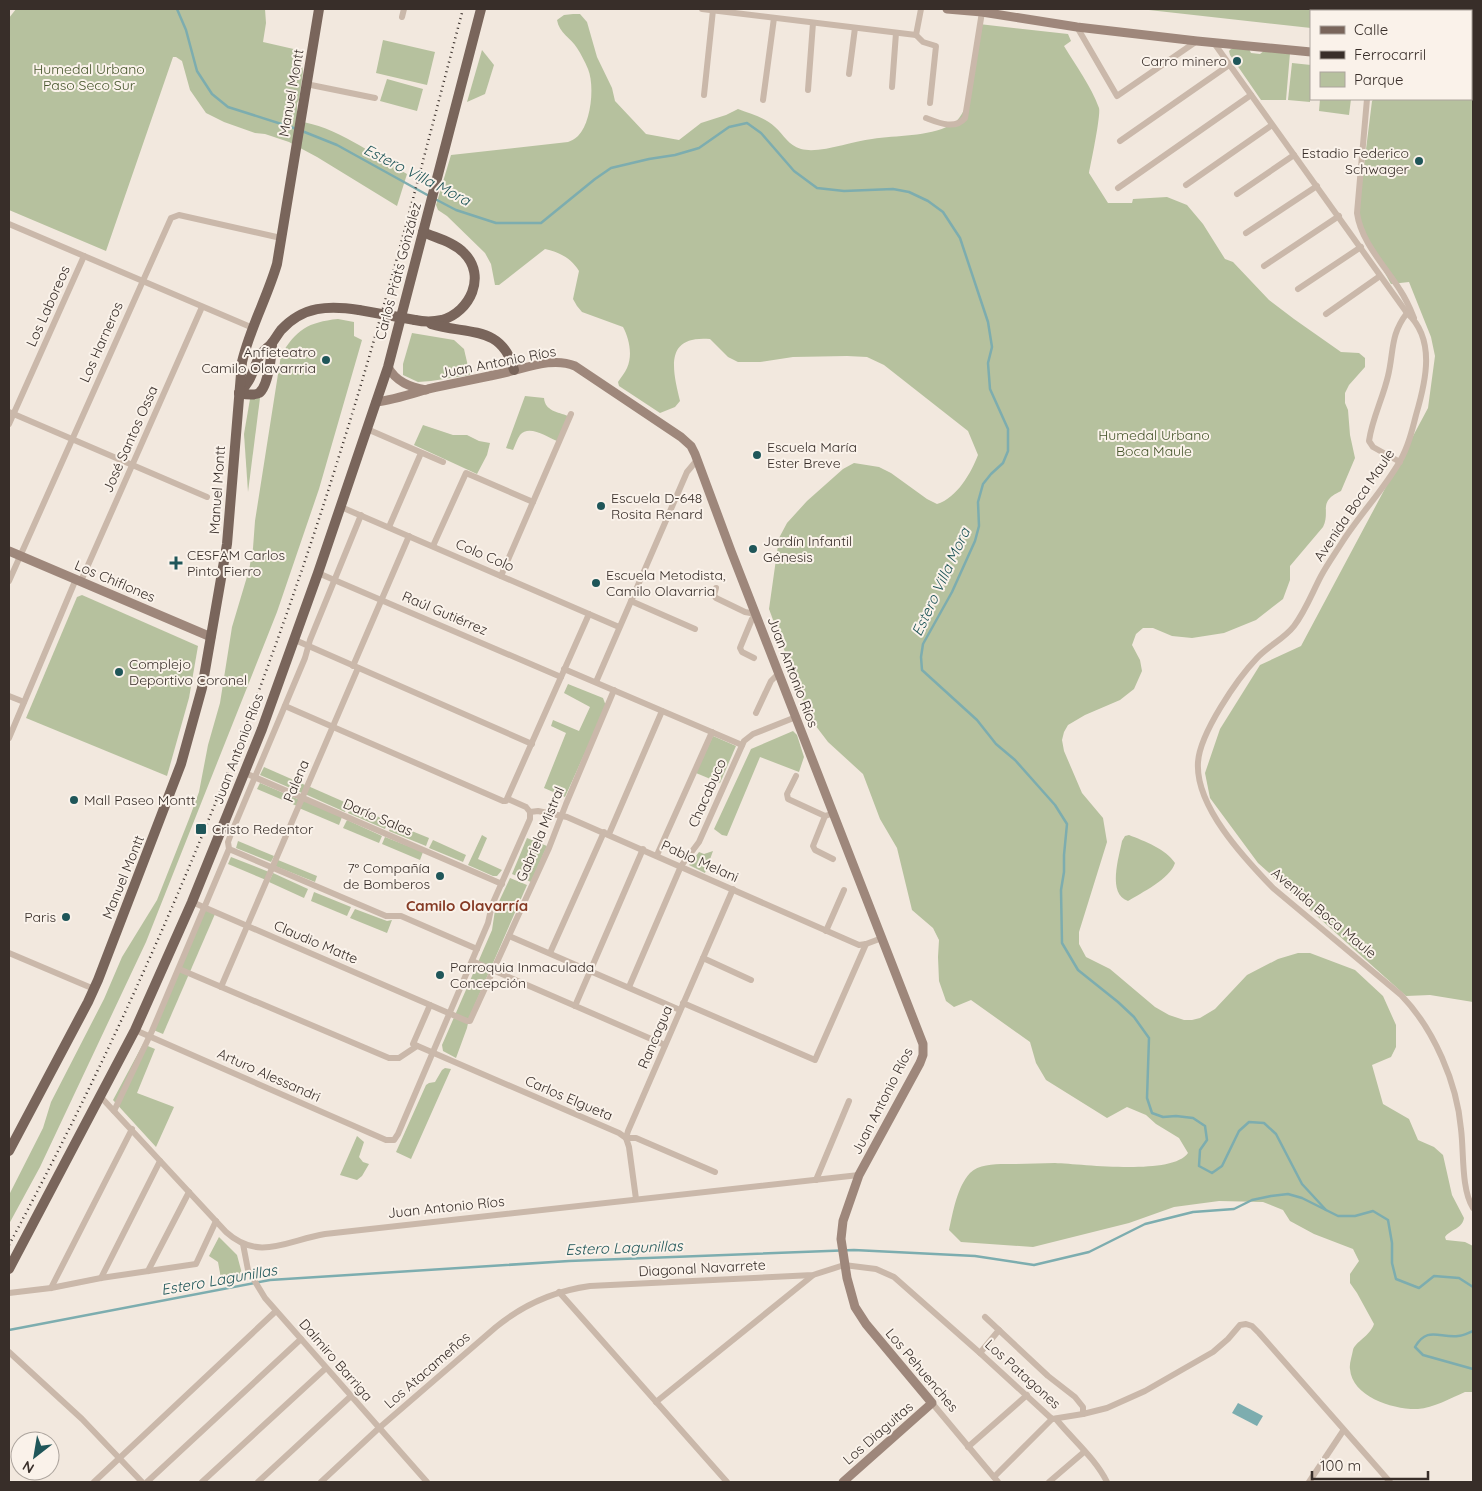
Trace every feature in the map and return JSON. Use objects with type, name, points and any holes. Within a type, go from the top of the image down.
[{"type":"main road","name":"Manuel Montt","points":[[9,1151],[94,989],[182,764],[202,688],[229,524],[238,393],[242,362],[274,273],[282,238],[319,9]]},
{"type":"main road","name":"Carlos Prats González","points":[[388,367],[481,9]]},
{"type":"main road","points":[[419,321],[441,320],[458,312],[470,298],[475,281],[471,263],[464,252],[423,232]]},
{"type":"main road","points":[[238,393],[249,382],[261,354],[288,323],[310,311],[333,306],[482,334],[493,338],[502,345],[514,370]]},
{"type":"main road","points":[[238,393],[255,394],[266,386],[272,343]]},
{"type":"main road","name":"Juan Antonio Ríos","points":[[9,1269],[99,1095],[135,1030],[192,902],[245,773],[294,640],[388,367]]},
{"type":"street","points":[[402,17],[404,9]]},
{"type":"street","points":[[702,9],[916,35],[923,42],[936,46],[930,104]]},
{"type":"street","points":[[916,35],[921,9]]},
{"type":"street","points":[[947,9],[982,12],[1076,27],[1197,42],[1310,52]]},
{"type":"street","points":[[704,95],[713,10]]},
{"type":"street","points":[[926,118],[949,125],[962,122],[966,118],[982,12]]},
{"type":"street","points":[[763,100],[774,18]]},
{"type":"street","points":[[808,90],[813,23]]},
{"type":"street","points":[[1076,27],[1117,96],[1197,42]]},
{"type":"street","points":[[849,74],[855,28]]},
{"type":"street","points":[[892,87],[896,33]]},
{"type":"street","name":"Avenida Boca Maule","points":[[1214,43],[1380,276],[1407,313],[1416,321],[1426,354],[1426,369],[1424,385],[1410,440],[1400,462],[1342,542],[1298,619],[1285,634],[1258,656],[1245,671],[1218,712],[1204,738],[1200,750],[1198,762],[1199,777],[1203,794],[1212,812],[1256,871],[1273,888],[1401,995],[1418,1015],[1436,1046],[1450,1079],[1461,1126],[1466,1186],[1469,1201],[1473,1208]]},
{"type":"street","points":[[1120,141],[1229,65]]},
{"type":"street","points":[[306,84],[375,98]]},
{"type":"street","points":[[1118,188],[1251,94]]},
{"type":"street","points":[[1367,100],[1357,213],[1358,226],[1400,290],[1416,321]]},
{"type":"street","points":[[1186,185],[1272,125]]},
{"type":"street","points":[[1237,194],[1294,154]]},
{"type":"street","points":[[1246,233],[1317,186]]},
{"type":"street","name":"Los Harneros","points":[[9,581],[171,218],[175,215],[282,238]]},
{"type":"street","points":[[1264,266],[1338,216]]},
{"type":"street","points":[[9,224],[84,256]]},
{"type":"street","points":[[1298,289],[1361,247]]},
{"type":"street","name":"Los Laboreos","points":[[9,424],[11,413],[84,256],[253,328]]},
{"type":"street","points":[[1326,314],[1380,276]]},
{"type":"street","name":"José Santos Ossa","points":[[9,738],[78,580],[132,465],[202,307]]},
{"type":"street","points":[[1400,462],[1373,447],[1370,441],[1388,375],[1395,333],[1398,325],[1407,313]]},
{"type":"street","name":"Juan Antonio Ríos","points":[[376,402],[388,401],[426,390],[514,370],[553,362],[564,362],[576,366],[681,437],[691,446],[796,717],[829,814],[882,938],[922,1040],[924,1051],[920,1063],[859,1175],[843,1220],[841,1239],[844,1265]]},
{"type":"street","name":"Juan Antonio Ríos","points":[[388,367],[393,376],[402,382],[426,390]]},
{"type":"street","points":[[11,413],[207,497]]},
{"type":"street","points":[[501,576],[570,414]]},
{"type":"street","points":[[367,429],[443,462]]},
{"type":"street","points":[[389,527],[421,453]]},
{"type":"street","points":[[596,682],[687,472],[697,460]]},
{"type":"street","points":[[433,546],[466,474],[533,502]]},
{"type":"street","name":"Colo Colo","points":[[341,507],[619,627]]},
{"type":"street","points":[[114,1111],[149,1037],[205,907],[229,849],[228,842],[231,834],[286,706],[310,640],[361,515]]},
{"type":"street","name":"Palena","points":[[222,987],[333,727],[382,600],[410,536]]},
{"type":"street","name":"Los Chiflones","points":[[9,551],[211,637]]},
{"type":"street","name":"Raúl Gutiérrez","points":[[318,573],[561,677]]},
{"type":"street","points":[[716,588],[714,595],[716,598],[745,612],[756,614],[740,648],[742,652],[754,658]]},
{"type":"street","points":[[631,601],[694,629]]},
{"type":"street","points":[[507,800],[589,614]]},
{"type":"street","points":[[294,640],[532,744]]},
{"type":"street","points":[[564,669],[742,745],[749,736],[796,717]]},
{"type":"street","points":[[756,713],[771,681],[779,673]]},
{"type":"street","name":"Gabriela Mistral","points":[[450,1014],[467,1021],[471,1020],[534,883],[614,690]]},
{"type":"street","points":[[9,696],[24,702]]},
{"type":"street","name":"Pablo Melani","points":[[286,706],[503,801],[507,800],[526,807],[530,812],[538,811],[562,815],[644,849],[826,931],[859,945],[866,944]]},
{"type":"street","points":[[550,953],[662,711]]},
{"type":"street","points":[[657,855],[712,732]]},
{"type":"street","name":"Chacabuco","points":[[628,987],[681,866],[699,842],[742,745]]},
{"type":"street","name":"Darío Salas","points":[[245,773],[502,884]]},
{"type":"street","points":[[796,776],[787,798],[829,814],[813,848],[833,859]]},
{"type":"street","name":"Gabriela Mistral","points":[[394,1140],[434,1053],[488,924],[492,906],[530,819],[530,812]]},
{"type":"street","points":[[229,849],[386,916],[401,916],[477,949]]},
{"type":"street","points":[[575,1006],[644,849]]},
{"type":"street","name":"Rancagua","points":[[626,1138],[733,889]]},
{"type":"street","points":[[826,931],[844,890]]},
{"type":"street","name":"Claudio Matte","points":[[192,902],[450,1014]]},
{"type":"street","points":[[508,936],[628,987],[815,1060],[866,944],[882,938]]},
{"type":"street","points":[[9,953],[94,989]]},
{"type":"street","points":[[703,958],[751,980]]},
{"type":"street","points":[[472,961],[665,1045]]},
{"type":"street","points":[[179,969],[389,1058],[399,1058],[415,1045],[430,1004]]},
{"type":"street","name":"Arturo Alessandri","points":[[135,1030],[386,1140],[394,1140]]},
{"type":"street","name":"Carlos Elgueta","points":[[415,1045],[626,1138],[636,1138],[715,1172]]},
{"type":"street","name":"Juan Antonio Ríos","points":[[99,1095],[232,1237],[244,1244],[256,1247],[274,1247],[325,1234],[859,1175]]},
{"type":"street","points":[[816,1180],[849,1101]]},
{"type":"street","points":[[51,1288],[132,1129]]},
{"type":"street","points":[[626,1138],[630,1147],[636,1199]]},
{"type":"street","points":[[101,1278],[160,1161]]},
{"type":"street","points":[[148,1271],[189,1192]]},
{"type":"street","points":[[9,1293],[196,1264],[216,1221]]},
{"type":"street","name":"Dalmiro Barriga","points":[[244,1244],[246,1265],[250,1276],[260,1292],[427,1482]]},
{"type":"street","name":"Diagonal Navarrete","points":[[559,1292],[599,1286],[813,1275],[844,1265]]},
{"type":"street","name":"Los Patagones","points":[[844,1265],[876,1269],[894,1277],[1054,1419],[1083,1414],[1124,1402],[1213,1352],[1240,1325],[1246,1324],[1252,1326],[1343,1430]]},
{"type":"street","name":"Los Pehuenches","points":[[844,1265],[851,1296],[860,1316],[996,1480]]},
{"type":"street","points":[[656,1402],[813,1275]]},
{"type":"street","points":[[559,1292],[727,1482]]},
{"type":"street","name":"Los Atacameños","points":[[321,1482],[379,1428],[511,1314],[526,1305],[559,1292]]},
{"type":"street","points":[[94,1482],[276,1311]]},
{"type":"street","points":[[985,1317],[1048,1376],[1075,1396],[1083,1407],[1083,1414]]},
{"type":"street","points":[[980,1353],[999,1330]]},
{"type":"street","points":[[147,1482],[301,1339]]},
{"type":"street","points":[[9,1352],[82,1419],[142,1482]]},
{"type":"street","points":[[202,1482],[326,1368]]},
{"type":"street","points":[[968,1447],[1026,1395]]},
{"type":"street","points":[[258,1482],[351,1396]]},
{"type":"street","name":"Los Diaguitas","points":[[843,1482],[932,1404]]},
{"type":"street","points":[[996,1480],[1054,1419],[1100,1468],[1107,1482]]},
{"type":"street","points":[[1309,1482],[1343,1430],[1390,1482]]},
{"type":"street","points":[[1050,1482],[1084,1452]]},
{"type":"green space","name":"Humedal Urbano Paso Seco Sur","points":[[16,9],[265,9],[266,23],[263,42],[300,52],[303,72],[297,103],[297,121],[340,135],[407,174],[397,206],[289,142],[265,134],[255,133],[224,122],[206,113],[190,90],[182,61],[173,57],[106,251],[9,210],[9,18]]},
{"type":"green space","points":[[1140,9],[1473,9],[1473,47],[1472,10],[1310,10],[1310,28]]},
{"type":"green space","name":"Humedal Urbano Boca Maule","points":[[580,14],[587,22],[597,57],[612,88],[615,101],[646,134],[679,140],[701,123],[738,109],[766,121],[793,145],[809,150],[827,149],[864,140],[922,134],[951,125],[959,118],[965,108],[979,24],[1068,34],[1071,41],[1064,46],[1088,84],[1099,108],[1089,173],[1108,203],[1132,203],[1133,199],[1167,197],[1187,205],[1203,224],[1225,259],[1233,262],[1269,300],[1341,352],[1359,353],[1365,358],[1365,367],[1349,385],[1345,393],[1345,403],[1348,410],[1350,435],[1355,458],[1341,491],[1329,499],[1327,503],[1323,527],[1290,566],[1290,580],[1283,599],[1256,620],[1224,633],[1192,638],[1172,636],[1153,628],[1143,628],[1136,634],[1132,645],[1140,660],[1142,671],[1134,689],[1120,700],[1085,715],[1068,725],[1064,732],[1062,740],[1064,751],[1082,793],[1103,818],[1107,842],[1079,932],[1079,944],[1086,957],[1110,969],[1155,1007],[1169,1015],[1184,1020],[1200,1018],[1215,1009],[1247,975],[1278,959],[1298,953],[1310,953],[1355,970],[1383,996],[1396,1025],[1396,1047],[1391,1057],[1372,1065],[1383,1104],[1409,1119],[1418,1140],[1434,1147],[1443,1155],[1452,1195],[1464,1218],[1459,1227],[1445,1237],[1446,1240],[1465,1242],[1473,1246],[1473,1392],[1465,1392],[1430,1407],[1408,1409],[1376,1400],[1358,1387],[1350,1369],[1353,1350],[1374,1324],[1350,1283],[1350,1274],[1359,1261],[1353,1249],[1314,1234],[1290,1221],[1283,1210],[1263,1202],[1219,1201],[1174,1207],[1129,1223],[1033,1247],[961,1242],[949,1230],[956,1200],[962,1185],[970,1173],[979,1167],[996,1164],[1055,1163],[1146,1167],[1179,1160],[1188,1153],[1179,1138],[1156,1124],[1146,1115],[1127,1107],[1107,1118],[1046,1080],[1036,1063],[1030,1042],[971,1000],[954,1007],[946,1001],[939,981],[939,940],[933,928],[912,910],[897,848],[880,819],[863,774],[828,742],[809,717],[769,609],[779,538],[787,523],[807,501],[843,469],[854,463],[879,467],[937,504],[957,491],[967,477],[978,455],[968,431],[884,365],[867,357],[793,357],[760,362],[738,362],[728,357],[710,339],[695,339],[684,343],[678,349],[675,357],[675,378],[680,401],[675,407],[660,413],[619,386],[618,382],[626,370],[630,358],[630,347],[625,331],[623,327],[582,312],[577,306],[573,299],[579,271],[568,259],[545,249],[499,285],[495,285],[491,264],[485,253],[447,216],[438,210],[436,205],[451,155],[568,142],[577,137],[589,114],[590,76],[575,44],[560,28],[557,20],[564,15]]},
{"type":"green space","points":[[383,40],[435,52],[427,85],[376,73]]},
{"type":"green space","points":[[1231,49],[1249,49],[1251,53],[1260,54],[1265,50],[1290,53],[1286,100],[1261,100],[1230,55],[1229,51]]},
{"type":"green space","points":[[482,50],[494,65],[485,94],[467,102]]},
{"type":"green space","points":[[1292,63],[1310,65],[1310,102],[1288,100]]},
{"type":"green space","points":[[387,79],[423,89],[417,111],[380,101]]},
{"type":"green space","points":[[1473,97],[1473,1002],[1430,995],[1406,996],[1258,863],[1210,798],[1205,773],[1220,729],[1260,665],[1301,646],[1428,408],[1435,356],[1431,337],[1409,282],[1391,284],[1357,222],[1372,101],[1472,100]]},
{"type":"green space","points":[[1320,100],[1351,100],[1349,115],[1319,111]]},
{"type":"green space","points":[[338,319],[354,322],[354,336],[362,340],[319,489],[277,612],[146,942],[40,1167],[9,1224],[9,1195],[43,1128],[51,1102],[104,999],[122,957],[157,900],[199,792],[208,745],[220,703],[232,627],[249,570],[281,355],[292,339],[304,329],[319,322]]},
{"type":"green space","points":[[412,333],[454,340],[464,349],[470,375],[418,382],[403,375],[403,364]]},
{"type":"green space","points":[[525,396],[544,398],[549,408],[568,416],[557,441],[538,432],[528,431],[520,435],[513,450],[506,448]]},
{"type":"green space","points":[[260,398],[248,492],[244,434],[250,399]]},
{"type":"green space","points":[[423,425],[453,435],[467,435],[479,441],[490,443],[487,455],[477,474],[414,445]]},
{"type":"green space","name":"Complejo Deportivo Coronel","points":[[82,595],[198,646],[189,698],[167,776],[26,718],[77,597]]},
{"type":"green space","points":[[568,684],[603,698],[606,706],[565,797],[544,788],[566,733],[551,726],[553,720],[579,731],[590,707],[564,693]]},
{"type":"green space","points":[[793,731],[797,735],[804,757],[799,772],[760,757],[727,836],[722,835],[714,829],[751,749]]},
{"type":"green space","points":[[713,736],[736,746],[720,783],[696,773]]},
{"type":"green space","points":[[264,767],[305,785],[302,793],[260,775]]},
{"type":"green space","points":[[260,783],[300,800],[297,806],[257,789]]},
{"type":"green space","points":[[308,786],[349,804],[345,812],[305,794]]},
{"type":"green space","points":[[303,800],[342,817],[339,825],[299,808]]},
{"type":"green space","points":[[351,805],[388,821],[385,829],[348,813]]},
{"type":"green space","points":[[347,820],[382,836],[379,843],[343,828]]},
{"type":"green space","points":[[392,823],[429,838],[426,846],[389,831]]},
{"type":"green space","points":[[482,835],[487,838],[478,859],[502,870],[497,876],[468,865]]},
{"type":"green space","points":[[1129,835],[1160,850],[1175,863],[1161,880],[1128,901],[1118,891],[1116,874],[1122,841],[1125,836]]},
{"type":"green space","points":[[385,837],[423,852],[420,860],[382,844]]},
{"type":"green space","points":[[527,838],[547,846],[531,882],[512,874]]},
{"type":"green space","points":[[433,840],[466,855],[463,862],[429,848]]},
{"type":"green space","points":[[238,841],[274,856],[271,862],[236,848]]},
{"type":"green space","points":[[713,851],[705,873],[689,865],[699,852],[704,854]]},
{"type":"green space","points":[[231,857],[269,872],[266,880],[228,864]]},
{"type":"green space","points":[[278,860],[317,876],[315,882],[275,866]]},
{"type":"green space","points":[[273,873],[308,889],[304,898],[269,882]]},
{"type":"green space","points":[[510,878],[527,885],[469,1018],[456,1058],[443,1051],[442,1045],[492,930],[495,910]]},
{"type":"green space","points":[[314,892],[351,907],[347,916],[311,901]]},
{"type":"green space","points":[[203,908],[215,914],[163,1034],[151,1029]]},
{"type":"green space","points":[[355,909],[387,921],[392,920],[387,933],[350,918]]},
{"type":"green space","points":[[143,1044],[155,1049],[137,1093],[174,1107],[156,1147],[113,1100]]},
{"type":"green space","points":[[445,1068],[451,1069],[411,1159],[396,1152],[426,1085],[435,1082]]},
{"type":"green space","points":[[357,1136],[364,1142],[359,1157],[363,1162],[369,1164],[362,1176],[357,1180],[340,1175]]},
{"type":"green space","points":[[219,1237],[237,1255],[244,1281],[222,1284],[218,1262],[209,1256]]},
{"type":"water","points":[[1238,1403],[1263,1416],[1257,1426],[1232,1413]]},
{"type":"waterway","name":"Estero Villa Mora","points":[[177,9],[186,30],[197,71],[212,94],[228,107],[297,129]]},
{"type":"waterway","name":"Estero Villa Mora","points":[[435,199],[456,210],[496,223],[541,223],[611,168],[675,155],[699,148],[729,127],[747,123],[761,133],[794,171],[817,188],[844,191],[893,189],[909,192],[928,201],[943,212],[960,238],[988,322],[992,347],[988,363],[990,389],[1008,429],[1008,451],[1003,463],[983,484],[978,502],[979,526],[975,541],[952,592],[923,644],[922,670],[977,720],[996,744],[1015,760],[1055,805],[1067,824],[1061,890],[1062,943],[1078,970],[1134,1017],[1149,1038],[1147,1098],[1152,1113],[1163,1117],[1193,1118],[1205,1126],[1207,1140],[1200,1150],[1199,1166],[1212,1173],[1222,1166],[1239,1131],[1249,1122],[1264,1123],[1276,1134],[1302,1184],[1326,1210]]},
{"type":"waterway","name":"Estero Villa Mora","points":[[302,131],[337,145],[431,197]]},
{"type":"waterway","name":"Estero Lagunillas","points":[[9,1330],[270,1280],[569,1261],[854,1250],[975,1256],[1034,1265],[1089,1252],[1145,1224],[1193,1212],[1234,1209],[1252,1200],[1288,1194],[1302,1198],[1338,1216],[1355,1216],[1373,1211],[1388,1220],[1392,1243],[1392,1263],[1396,1279],[1419,1288],[1434,1276],[1459,1278],[1473,1287]]},
{"type":"waterway","points":[[1473,1331],[1460,1336],[1429,1335],[1424,1337],[1415,1347],[1423,1355],[1473,1369]]},
{"type":"railway","points":[[9,1245],[60,1148],[108,1050],[153,950],[237,748],[276,645],[312,541],[377,331],[463,9]]},
{"type":"place","name":"Carro minero","points":[[1237,61]]},
{"type":"place","name":"Estadio Federico Schwager","points":[[1419,161]]},
{"type":"place","name":"Anfieteatro Camilo Olavarrria","points":[[326,360]]},
{"type":"place","name":"Escuela María Ester Breve","points":[[757,455]]},
{"type":"place","name":"Escuela D-648 Rosita Renard","points":[[601,506]]},
{"type":"place","name":"Jardín Infantil Génesis","points":[[753,549]]},
{"type":"place","name":"CESFAM Carlos Pinto Fierro","points":[[176,563]]},
{"type":"place","name":"Escuela Metodista, Camilo Olavarria","points":[[596,583]]},
{"type":"place","name":"Complejo Deportivo Coronel","points":[[119,672]]},
{"type":"place","name":"Mall Paseo Montt","points":[[74,800]]},
{"type":"place","name":"Cristo Redentor","points":[[201,829]]},
{"type":"place","name":"7° Compañía de Bomberos","points":[[440,876]]},
{"type":"place","name":"Paris","points":[[66,917]]},
{"type":"place","name":"Parroquia Inmaculada Concepción","points":[[440,975]]},
{"type":"district","name":"Camilo Olavarría","points":[[467,906]]}]
